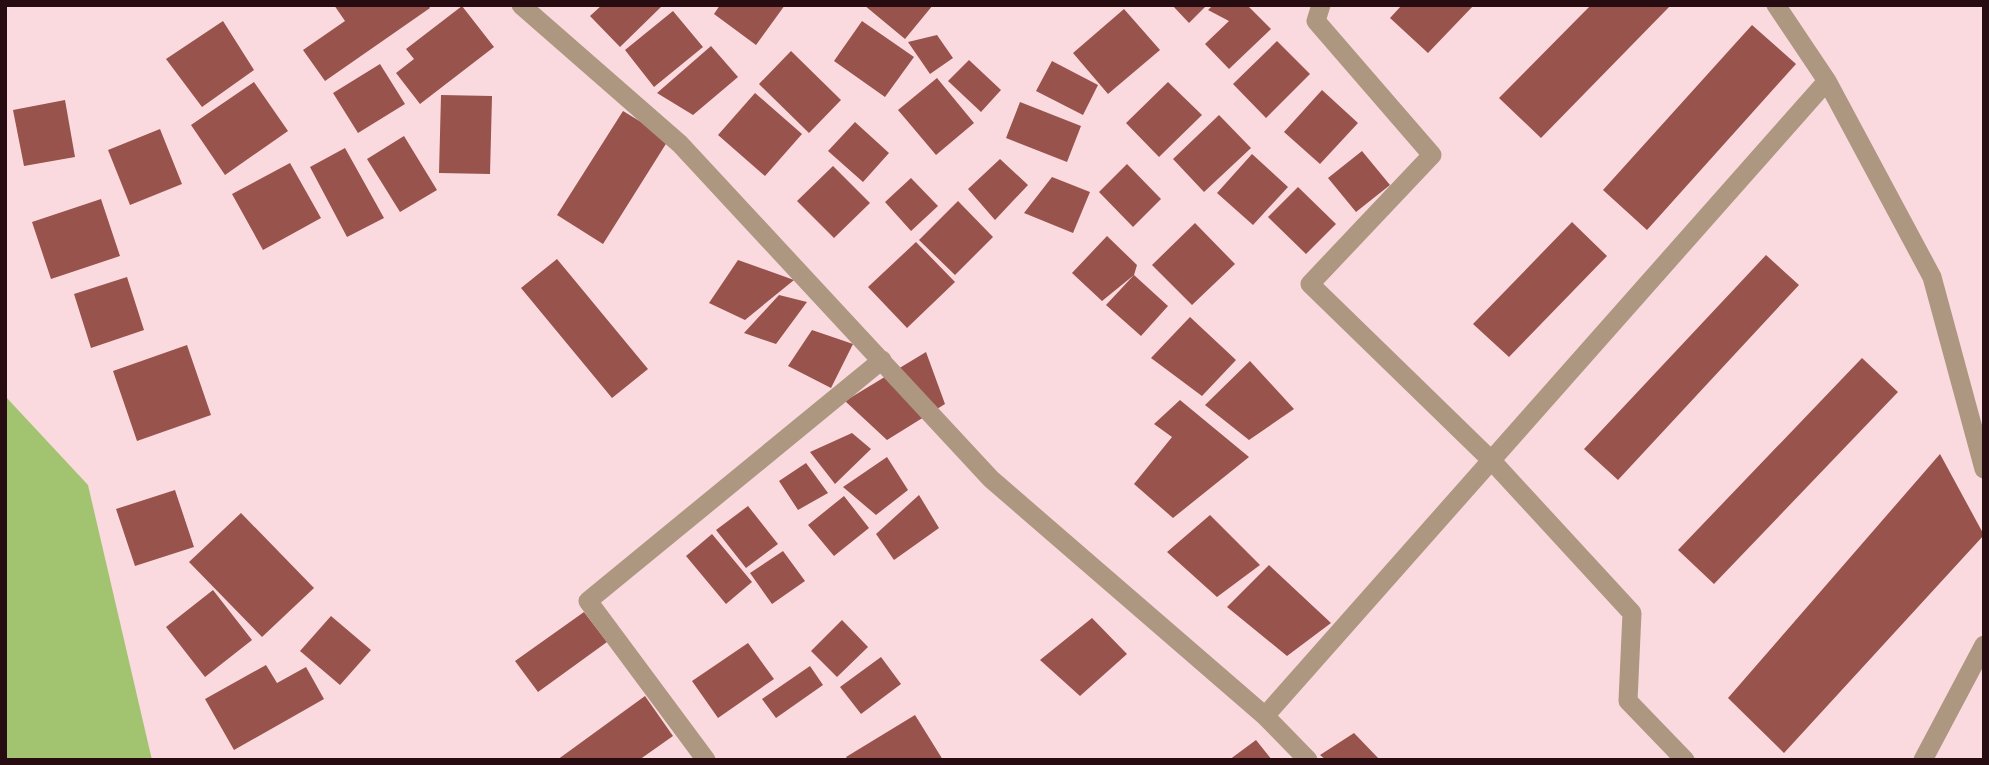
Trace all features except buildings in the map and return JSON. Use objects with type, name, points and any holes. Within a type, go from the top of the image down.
[{"type":"street","points":[[522,5],[680,144],[991,479],[1265,716],[1308,760]]},
{"type":"street","points":[[1321,5],[1316,21],[1432,155],[1310,284],[1492,461],[1632,613],[1629,701],[1685,760]]},
{"type":"street","points":[[1776,5],[1827,81],[1932,277],[1984,469]]},
{"type":"street","points":[[1265,716],[1827,81]]},
{"type":"street","points":[[706,760],[588,601],[882,360]]},
{"type":"street","points":[[1923,760],[1984,645]]},
{"type":"shaded area","points":[[5,396],[88,485],[152,760],[5,760]]}]
